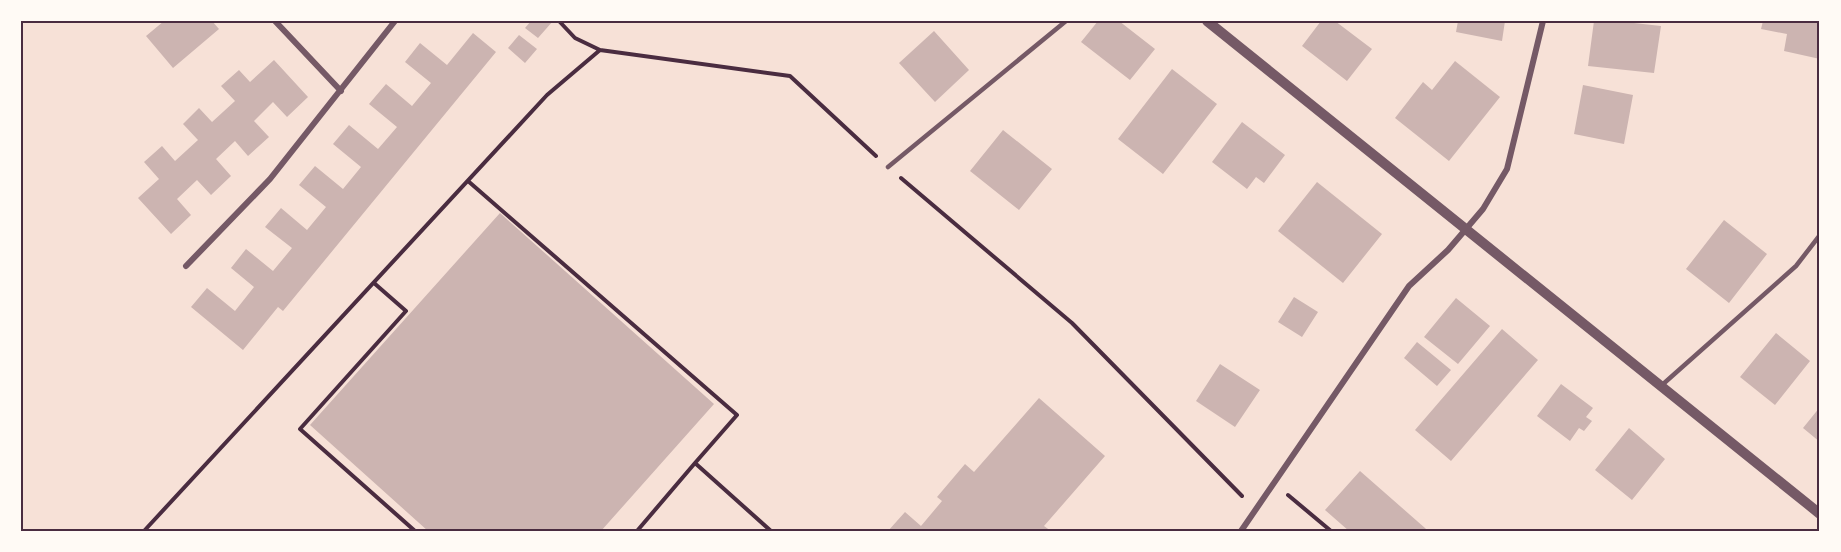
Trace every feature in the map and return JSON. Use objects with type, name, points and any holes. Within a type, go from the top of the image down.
[{"type":"street","points":[[275,21],[341,91]]},
{"type":"street","points":[[186,266],[270,179],[395,21]]},
{"type":"street","points":[[1207,21],[1820,514]]},
{"type":"street","points":[[1241,531],[1409,286],[1448,250],[1483,209],[1507,169],[1543,21]]},
{"type":"lane","points":[[888,167],[1066,21]]},
{"type":"lane","points":[[1662,385],[1796,266],[1820,235]]},
{"type":"path","points":[[559,21],[575,38],[600,50],[790,76],[888,167],[1072,323],[1256,509]]},
{"type":"path","points":[[144,531],[547,95],[600,50]]},
{"type":"path","points":[[468,181],[737,415],[637,531]]},
{"type":"path","points":[[375,283],[405,311],[300,429],[416,531]]},
{"type":"path","points":[[696,463],[771,531]]},
{"type":"path","points":[[1273,483],[1331,531]]},
{"type":"building","points":[[164,21],[212,21],[219,29],[173,68],[146,36]]},
{"type":"building","points":[[531,21],[553,21],[538,38],[525,28]]},
{"type":"building","points":[[1098,21],[1119,21],[1155,49],[1130,80],[1081,42]]},
{"type":"building","points":[[1321,21],[1335,21],[1372,49],[1347,81],[1302,46]]},
{"type":"building","points":[[1458,21],[1505,21],[1502,41],[1456,32]]},
{"type":"building","points":[[1594,21],[1634,21],[1634,23],[1661,26],[1654,73],[1588,66]]},
{"type":"building","points":[[1763,21],[1820,21],[1820,59],[1784,51],[1787,34],[1761,29]]},
{"type":"building","points":[[934,31],[969,70],[935,102],[899,63]]},
{"type":"building","points":[[473,33],[496,52],[283,311],[278,307],[243,350],[191,307],[207,288],[235,311],[254,287],[231,268],[246,249],[273,271],[292,248],[265,227],[281,208],[307,230],[326,207],[299,185],[315,166],[343,189],[361,167],[333,144],[349,125],[378,149],[397,127],[369,104],[386,84],[412,106],[431,83],[405,62],[420,43],[447,65]]},
{"type":"building","points":[[519,35],[537,49],[525,63],[508,48]]},
{"type":"building","points":[[274,60],[308,97],[287,117],[273,102],[254,121],[269,137],[248,156],[235,141],[216,159],[231,176],[211,195],[197,180],[177,199],[191,215],[171,234],[138,198],[159,179],[144,162],[162,146],[175,161],[198,140],[183,124],[199,108],[212,122],[235,101],[221,86],[239,70],[250,82]]},
{"type":"building","points":[[1455,61],[1500,97],[1449,161],[1395,118],[1423,82],[1432,90]]},
{"type":"building","points":[[1172,69],[1217,104],[1163,174],[1118,139]]},
{"type":"building","points":[[1583,85],[1633,95],[1624,144],[1574,134]]},
{"type":"building","points":[[1242,122],[1285,155],[1264,183],[1256,177],[1247,189],[1212,162]]},
{"type":"building","points":[[1003,130],[1052,169],[1019,210],[970,171]]},
{"type":"building","points":[[1317,182],[1382,234],[1343,283],[1278,231]]},
{"type":"building","points":[[500,213],[714,404],[601,531],[428,531],[310,425]]},
{"type":"building","points":[[1724,220],[1767,254],[1729,303],[1686,269]]},
{"type":"building","points":[[1294,297],[1318,312],[1302,337],[1278,322]]},
{"type":"building","points":[[1456,298],[1490,326],[1458,364],[1424,337]]},
{"type":"building","points":[[1502,329],[1538,360],[1451,461],[1415,430]]},
{"type":"building","points":[[1776,333],[1810,361],[1775,405],[1740,377]]},
{"type":"building","points":[[1417,342],[1451,370],[1437,386],[1404,358]]},
{"type":"building","points":[[1220,364],[1260,390],[1235,427],[1196,401]]},
{"type":"building","points":[[1561,384],[1593,408],[1586,417],[1592,421],[1584,431],[1579,428],[1570,441],[1537,416]]},
{"type":"building","points":[[1039,398],[1105,456],[1044,526],[1051,531],[888,531],[905,512],[921,526],[942,501],[937,497],[965,464],[974,472]]},
{"type":"building","points":[[1820,407],[1820,442],[1803,428]]},
{"type":"building","points":[[1629,428],[1665,459],[1632,500],[1595,470]]},
{"type":"building","points":[[1360,471],[1428,531],[1349,531],[1325,510]]}]
